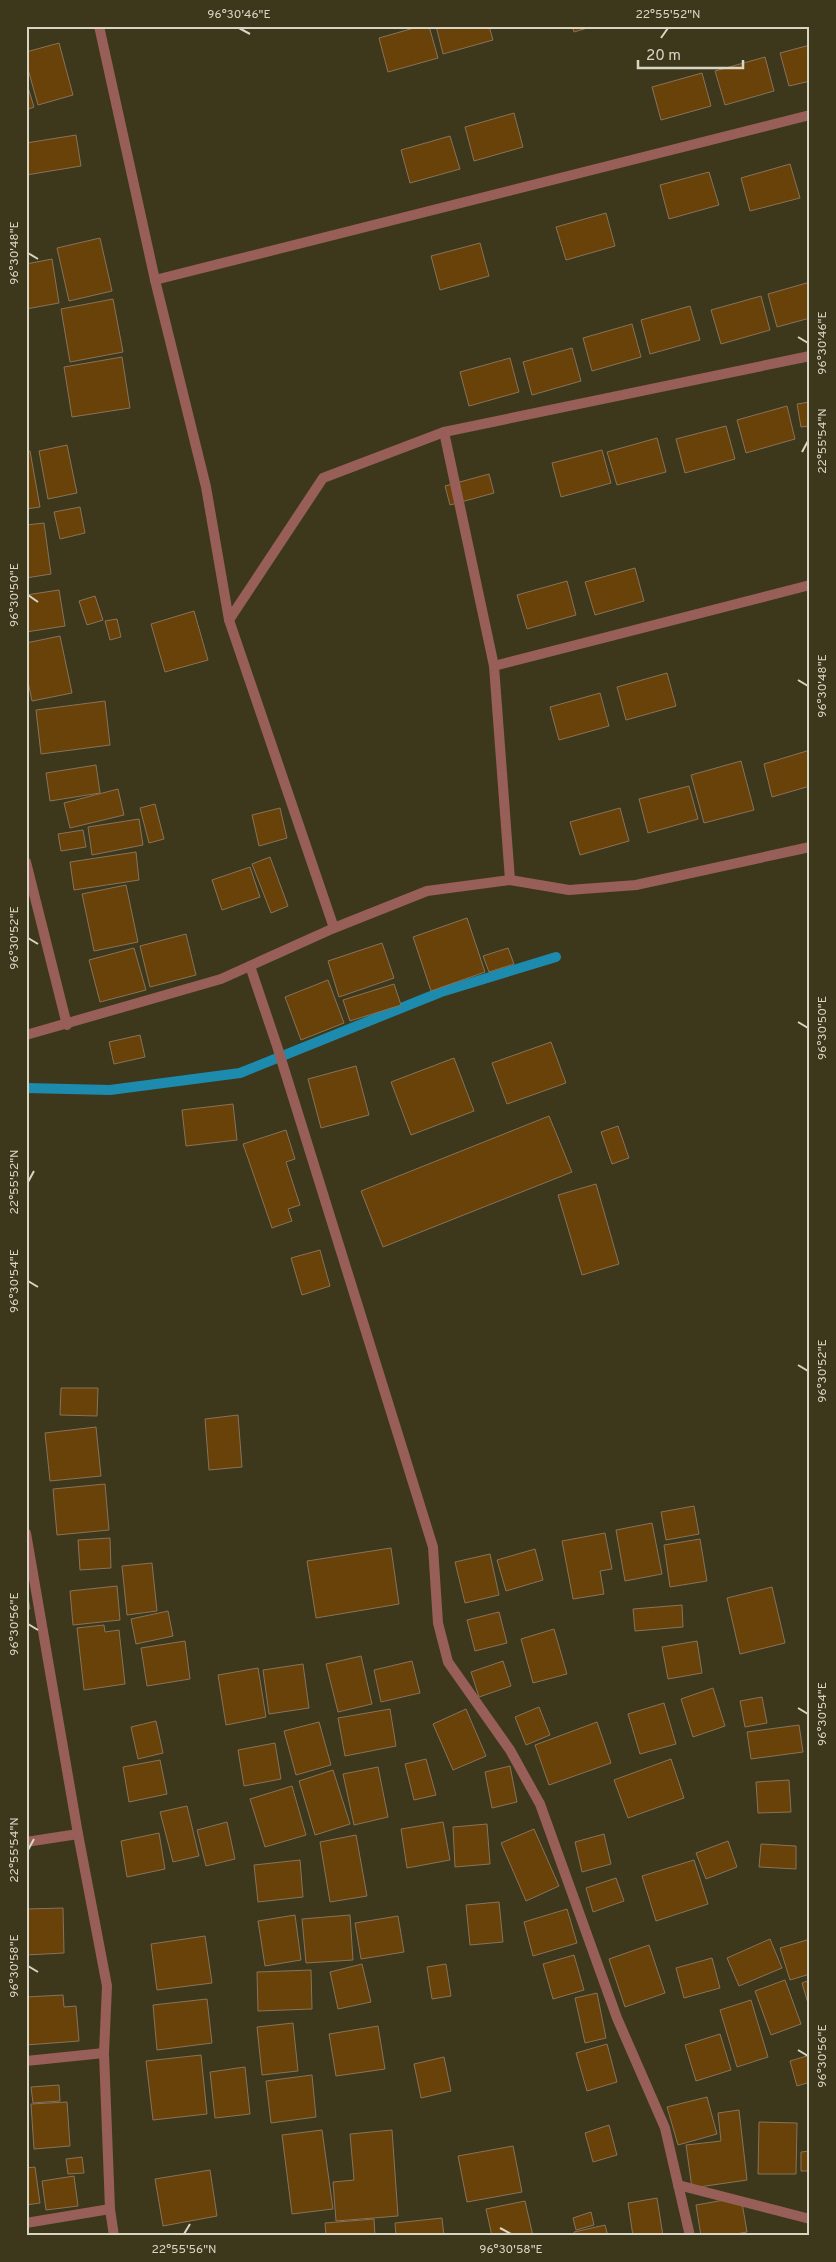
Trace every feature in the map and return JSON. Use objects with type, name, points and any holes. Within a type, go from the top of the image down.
[{"type":"street","points":[[99,26],[155,280],[206,486],[229,620],[334,928]]},
{"type":"street","points":[[155,280],[810,116]]},
{"type":"street","points":[[229,620],[323,478],[444,432],[810,356]]},
{"type":"street","points":[[444,432],[494,666],[510,880]]},
{"type":"street","points":[[494,666],[810,585]]},
{"type":"street","points":[[26,1035],[67,1025],[221,979],[334,928],[428,891],[510,880],[570,890],[636,885],[810,847]]},
{"type":"street","points":[[26,862],[29,885],[67,1025]]},
{"type":"street","points":[[250,966],[434,1547],[438,1622],[448,1662],[510,1750],[540,1804],[617,2018],[665,2128],[690,2236]]},
{"type":"street","points":[[26,1533],[28,1558],[107,1986],[104,2053],[110,2209],[114,2236]]},
{"type":"street","points":[[26,1842],[78,1834]]},
{"type":"street","points":[[26,2061],[104,2053]]},
{"type":"street","points":[[678,2185],[810,2219]]},
{"type":"street","points":[[26,2223],[110,2209]]},
{"type":"building","points":[[421,26],[429,26],[438,58],[388,72],[379,38]]},
{"type":"building","points":[[436,26],[489,26],[493,40],[443,54]]},
{"type":"building","points":[[572,26],[594,26],[574,32]]},
{"type":"building","points":[[59,43],[73,95],[38,105],[26,62],[26,52]]},
{"type":"building","points":[[810,45],[810,81],[789,86],[780,53]]},
{"type":"building","points":[[765,57],[774,91],[725,105],[715,71]]},
{"type":"building","points":[[702,73],[711,106],[661,120],[652,87]]},
{"type":"building","points":[[26,81],[34,107],[26,110]]},
{"type":"building","points":[[514,113],[523,147],[474,161],[465,127]]},
{"type":"building","points":[[76,135],[81,166],[26,175],[26,143]]},
{"type":"building","points":[[450,136],[460,169],[410,183],[401,150]]},
{"type":"building","points":[[790,164],[800,198],[750,211],[741,178]]},
{"type":"building","points":[[709,172],[719,205],[669,219],[660,185]]},
{"type":"building","points":[[606,213],[615,246],[566,260],[556,227]]},
{"type":"building","points":[[100,238],[112,291],[69,301],[57,248]]},
{"type":"building","points":[[480,243],[489,276],[440,290],[431,256]]},
{"type":"building","points":[[52,259],[59,303],[26,309],[26,264]]},
{"type":"building","points":[[810,282],[810,318],[777,327],[768,294]]},
{"type":"building","points":[[761,296],[770,330],[721,344],[711,310]]},
{"type":"building","points":[[113,299],[123,352],[70,362],[61,309]]},
{"type":"building","points":[[690,306],[700,340],[650,354],[641,320]]},
{"type":"building","points":[[632,324],[641,357],[592,371],[583,338]]},
{"type":"building","points":[[572,348],[581,381],[532,395],[523,362]]},
{"type":"building","points":[[122,357],[130,408],[72,417],[64,367]]},
{"type":"building","points":[[510,358],[519,392],[469,406],[460,372]]},
{"type":"building","points":[[810,402],[810,426],[801,427],[797,404]]},
{"type":"building","points":[[787,406],[795,439],[746,453],[737,420]]},
{"type":"building","points":[[726,426],[735,459],[685,473],[676,439]]},
{"type":"building","points":[[657,438],[666,472],[617,485],[607,452]]},
{"type":"building","points":[[67,445],[77,493],[48,499],[39,451]]},
{"type":"building","points":[[602,450],[611,483],[561,497],[552,463]]},
{"type":"building","points":[[30,451],[40,507],[26,509],[26,452]]},
{"type":"building","points":[[489,474],[494,493],[450,505],[445,486]]},
{"type":"building","points":[[80,507],[85,533],[60,539],[54,512]]},
{"type":"building","points":[[44,523],[51,574],[26,578],[26,525]]},
{"type":"building","points":[[635,568],[644,601],[595,615],[585,582]]},
{"type":"building","points":[[567,581],[576,615],[527,629],[517,595]]},
{"type":"building","points":[[59,590],[65,626],[26,632],[26,595]]},
{"type":"building","points":[[95,596],[103,620],[87,625],[79,601]]},
{"type":"building","points":[[194,611],[208,660],[165,672],[151,624]]},
{"type":"building","points":[[117,619],[121,637],[110,640],[105,621]]},
{"type":"building","points":[[60,636],[72,693],[32,701],[26,672],[26,643]]},
{"type":"building","points":[[667,673],[676,706],[626,720],[617,687]]},
{"type":"building","points":[[600,693],[609,726],[559,740],[550,707]]},
{"type":"building","points":[[105,701],[110,745],[41,754],[36,710]]},
{"type":"building","points":[[810,750],[810,786],[772,797],[764,764]]},
{"type":"building","points":[[741,761],[754,810],[704,823],[691,775]]},
{"type":"building","points":[[96,765],[100,793],[50,801],[46,773]]},
{"type":"building","points":[[689,786],[698,819],[648,833],[639,799]]},
{"type":"building","points":[[118,789],[124,815],[70,828],[64,803]]},
{"type":"building","points":[[155,804],[164,839],[149,843],[140,808]]},
{"type":"building","points":[[280,808],[287,838],[259,846],[252,815]]},
{"type":"building","points":[[620,808],[629,841],[580,855],[570,822]]},
{"type":"building","points":[[139,819],[143,845],[92,855],[88,827]]},
{"type":"building","points":[[83,830],[86,847],[61,851],[58,834]]},
{"type":"building","points":[[136,852],[139,880],[74,890],[70,862]]},
{"type":"building","points":[[270,857],[288,906],[271,913],[252,864]]},
{"type":"building","points":[[250,867],[260,897],[222,910],[212,880]]},
{"type":"building","points":[[126,885],[138,942],[94,951],[82,894]]},
{"type":"building","points":[[467,918],[485,972],[431,991],[413,937]]},
{"type":"building","points":[[186,934],[196,975],[150,987],[140,946]]},
{"type":"building","points":[[382,943],[394,978],[339,997],[328,961]]},
{"type":"building","points":[[134,948],[146,990],[100,1002],[89,960]]},
{"type":"building","points":[[508,948],[514,964],[489,972],[483,956]]},
{"type":"building","points":[[328,980],[344,1023],[301,1040],[285,997]]},
{"type":"building","points":[[394,984],[401,1005],[350,1021],[343,1000]]},
{"type":"building","points":[[140,1035],[145,1057],[114,1064],[109,1042]]},
{"type":"building","points":[[551,1042],[566,1083],[507,1104],[492,1063]]},
{"type":"building","points":[[454,1058],[474,1111],[411,1135],[391,1082]]},
{"type":"building","points":[[356,1066],[369,1115],[321,1128],[308,1079]]},
{"type":"building","points":[[233,1104],[237,1140],[186,1146],[182,1110]]},
{"type":"building","points":[[549,1116],[572,1172],[383,1247],[361,1191]]},
{"type":"building","points":[[618,1126],[629,1158],[612,1164],[601,1132]]},
{"type":"building","points":[[286,1130],[295,1159],[286,1162],[300,1205],[288,1209],[292,1221],[272,1228],[243,1144]]},
{"type":"building","points":[[596,1184],[619,1264],[582,1275],[558,1195]]},
{"type":"building","points":[[320,1250],[330,1286],[302,1295],[291,1258]]},
{"type":"building","points":[[61,1388],[98,1388],[97,1416],[60,1415]]},
{"type":"building","points":[[238,1415],[242,1467],[209,1470],[205,1419]]},
{"type":"building","points":[[96,1427],[101,1476],[50,1481],[45,1433]]},
{"type":"building","points":[[105,1484],[109,1530],[57,1535],[53,1489]]},
{"type":"building","points":[[694,1506],[699,1534],[666,1540],[661,1512]]},
{"type":"building","points":[[652,1523],[662,1574],[625,1581],[616,1530]]},
{"type":"building","points":[[605,1533],[612,1569],[600,1571],[604,1594],[573,1599],[562,1541]]},
{"type":"building","points":[[110,1538],[111,1568],[80,1570],[78,1540]]},
{"type":"building","points":[[700,1539],[707,1581],[670,1587],[664,1545]]},
{"type":"building","points":[[391,1548],[399,1604],[316,1618],[307,1561]]},
{"type":"building","points":[[535,1549],[543,1580],[506,1591],[497,1560]]},
{"type":"building","points":[[490,1554],[499,1595],[465,1603],[455,1562]]},
{"type":"building","points":[[152,1563],[157,1611],[127,1615],[122,1566]]},
{"type":"building","points":[[26,1586],[30,1609],[26,1609]]},
{"type":"building","points":[[117,1586],[120,1620],[73,1625],[70,1591]]},
{"type":"building","points":[[772,1587],[785,1643],[740,1654],[727,1598]]},
{"type":"building","points":[[682,1605],[683,1627],[635,1631],[633,1609]]},
{"type":"building","points":[[168,1611],[173,1636],[136,1644],[131,1619]]},
{"type":"building","points":[[499,1612],[507,1643],[475,1651],[467,1620]]},
{"type":"building","points":[[104,1625],[105,1632],[119,1630],[125,1684],[84,1690],[77,1628]]},
{"type":"building","points":[[554,1629],[567,1674],[533,1683],[521,1639]]},
{"type":"building","points":[[185,1641],[190,1679],[147,1686],[141,1648]]},
{"type":"building","points":[[697,1641],[702,1673],[668,1679],[662,1647]]},
{"type":"building","points":[[361,1656],[372,1704],[338,1712],[326,1664]]},
{"type":"building","points":[[412,1661],[420,1693],[381,1702],[374,1670]]},
{"type":"building","points":[[503,1661],[511,1686],[479,1697],[471,1672]]},
{"type":"building","points":[[303,1664],[309,1708],[269,1714],[263,1670]]},
{"type":"building","points":[[258,1668],[266,1717],[226,1725],[218,1675]]},
{"type":"building","points":[[713,1688],[725,1726],[693,1737],[681,1699]]},
{"type":"building","points":[[762,1697],[767,1723],[745,1727],[740,1701]]},
{"type":"building","points":[[664,1703],[676,1744],[640,1754],[628,1714]]},
{"type":"building","points":[[539,1707],[550,1735],[526,1745],[515,1717]]},
{"type":"building","points":[[390,1709],[396,1746],[345,1756],[338,1718]]},
{"type":"building","points":[[466,1709],[486,1756],[453,1770],[433,1724]]},
{"type":"building","points":[[156,1721],[163,1753],[138,1759],[131,1727]]},
{"type":"building","points":[[319,1722],[331,1765],[296,1775],[284,1731]]},
{"type":"building","points":[[597,1722],[611,1763],[549,1785],[535,1745]]},
{"type":"building","points":[[799,1725],[803,1752],[751,1759],[747,1732]]},
{"type":"building","points":[[275,1743],[281,1779],[244,1786],[238,1750]]},
{"type":"building","points":[[426,1759],[436,1795],[414,1800],[405,1764]]},
{"type":"building","points":[[671,1759],[684,1798],[628,1818],[614,1780]]},
{"type":"building","points":[[160,1760],[167,1794],[129,1802],[123,1767]]},
{"type":"building","points":[[510,1766],[517,1802],[492,1808],[485,1772]]},
{"type":"building","points":[[378,1767],[388,1817],[354,1825],[343,1774]]},
{"type":"building","points":[[333,1770],[350,1824],[315,1835],[299,1781]]},
{"type":"building","points":[[789,1780],[791,1812],[758,1813],[756,1782]]},
{"type":"building","points":[[292,1786],[306,1835],[265,1847],[250,1799]]},
{"type":"building","points":[[187,1806],[199,1856],[173,1862],[160,1812]]},
{"type":"building","points":[[227,1822],[235,1859],[206,1866],[197,1830]]},
{"type":"building","points":[[443,1822],[450,1860],[407,1868],[401,1829]]},
{"type":"building","points":[[487,1824],[490,1864],[455,1867],[453,1827]]},
{"type":"building","points":[[534,1829],[559,1886],[526,1901],[501,1843]]},
{"type":"building","points":[[159,1833],[165,1869],[127,1877],[121,1841]]},
{"type":"building","points":[[604,1834],[611,1864],[582,1872],[575,1842]]},
{"type":"building","points":[[356,1835],[367,1896],[330,1902],[320,1842]]},
{"type":"building","points":[[728,1841],[737,1867],[706,1879],[696,1853]]},
{"type":"building","points":[[761,1844],[796,1846],[796,1869],[759,1867]]},
{"type":"building","points":[[300,1860],[303,1897],[258,1902],[254,1865]]},
{"type":"building","points":[[694,1860],[708,1904],[656,1921],[642,1876]]},
{"type":"building","points":[[616,1878],[624,1901],[593,1912],[586,1888]]},
{"type":"building","points":[[499,1902],[503,1942],[470,1945],[466,1905]]},
{"type":"building","points":[[63,1908],[64,1953],[26,1955],[26,1909]]},
{"type":"building","points":[[567,1909],[577,1943],[533,1956],[524,1922]]},
{"type":"building","points":[[295,1915],[301,1960],[265,1966],[258,1921]]},
{"type":"building","points":[[350,1915],[353,1960],[306,1963],[302,1919]]},
{"type":"building","points":[[398,1916],[404,1952],[361,1959],[355,1923]]},
{"type":"building","points":[[205,1936],[212,1983],[157,1990],[151,1944]]},
{"type":"building","points":[[770,1939],[782,1968],[739,1986],[727,1958]]},
{"type":"building","points":[[810,1939],[810,1974],[790,1980],[780,1948]]},
{"type":"building","points":[[649,1945],[665,1993],[625,2007],[609,1959]]},
{"type":"building","points":[[574,1955],[584,1990],[553,1999],[543,1964]]},
{"type":"building","points":[[712,1958],[720,1988],[684,1998],[676,1968]]},
{"type":"building","points":[[362,1964],[371,2002],[338,2009],[330,1972]]},
{"type":"building","points":[[446,1964],[451,1996],[432,1999],[427,1967]]},
{"type":"building","points":[[311,1970],[312,2009],[258,2011],[257,1972]]},
{"type":"building","points":[[785,1980],[801,2024],[771,2035],[755,1991]]},
{"type":"building","points":[[810,1980],[810,2010],[802,1983]]},
{"type":"building","points":[[597,1993],[606,2038],[585,2043],[575,1998]]},
{"type":"building","points":[[63,1995],[64,2007],[76,2006],[79,2041],[26,2045],[26,1997]]},
{"type":"building","points":[[207,1999],[212,2043],[157,2050],[153,2005]]},
{"type":"building","points":[[751,2000],[768,2057],[737,2067],[720,2010]]},
{"type":"building","points":[[293,2023],[298,2071],[262,2075],[257,2027]]},
{"type":"building","points":[[378,2026],[385,2069],[336,2076],[329,2034]]},
{"type":"building","points":[[720,2034],[731,2070],[696,2081],[685,2045]]},
{"type":"building","points":[[607,2044],[617,2082],[587,2091],[576,2053]]},
{"type":"building","points":[[201,2055],[207,2114],[153,2120],[146,2061]]},
{"type":"building","points":[[810,2055],[810,2082],[797,2086],[790,2061]]},
{"type":"building","points":[[444,2057],[451,2091],[421,2098],[414,2064]]},
{"type":"building","points":[[245,2067],[250,2114],[215,2118],[210,2072]]},
{"type":"building","points":[[312,2075],[316,2117],[271,2123],[266,2081]]},
{"type":"building","points":[[59,2085],[60,2101],[33,2103],[31,2087]]},
{"type":"building","points":[[707,2097],[717,2134],[678,2145],[667,2107]]},
{"type":"building","points":[[67,2102],[70,2146],[34,2149],[31,2104]]},
{"type":"building","points":[[739,2110],[747,2180],[692,2188],[686,2145],[721,2141],[718,2113]]},
{"type":"building","points":[[759,2122],[797,2123],[796,2174],[758,2174]]},
{"type":"building","points":[[609,2125],[617,2155],[593,2162],[585,2133]]},
{"type":"building","points":[[322,2130],[333,2209],[292,2214],[282,2135]]},
{"type":"building","points":[[392,2130],[398,2216],[336,2221],[333,2182],[354,2180],[350,2134]]},
{"type":"building","points":[[513,2146],[522,2192],[467,2202],[458,2156]]},
{"type":"building","points":[[810,2151],[810,2171],[801,2171],[801,2152]]},
{"type":"building","points":[[82,2157],[84,2173],[68,2174],[66,2159]]},
{"type":"building","points":[[35,2167],[40,2203],[26,2205],[26,2168]]},
{"type":"building","points":[[210,2170],[217,2216],[163,2226],[155,2179]]},
{"type":"building","points":[[74,2176],[78,2206],[46,2210],[42,2181]]},
{"type":"building","points":[[741,2197],[747,2232],[724,2236],[701,2236],[696,2205]]},
{"type":"building","points":[[657,2198],[663,2236],[633,2236],[628,2203]]},
{"type":"building","points":[[525,2201],[533,2236],[492,2236],[486,2209]]},
{"type":"building","points":[[591,2212],[594,2225],[576,2230],[573,2218]]},
{"type":"building","points":[[442,2218],[444,2236],[396,2236],[395,2223]]},
{"type":"building","points":[[374,2219],[375,2236],[326,2236],[325,2223]]},
{"type":"building","points":[[605,2225],[608,2236],[575,2236],[574,2232]]},
{"type":"waterway","points":[[26,1088],[110,1090],[240,1073],[441,992],[556,957]]}]
